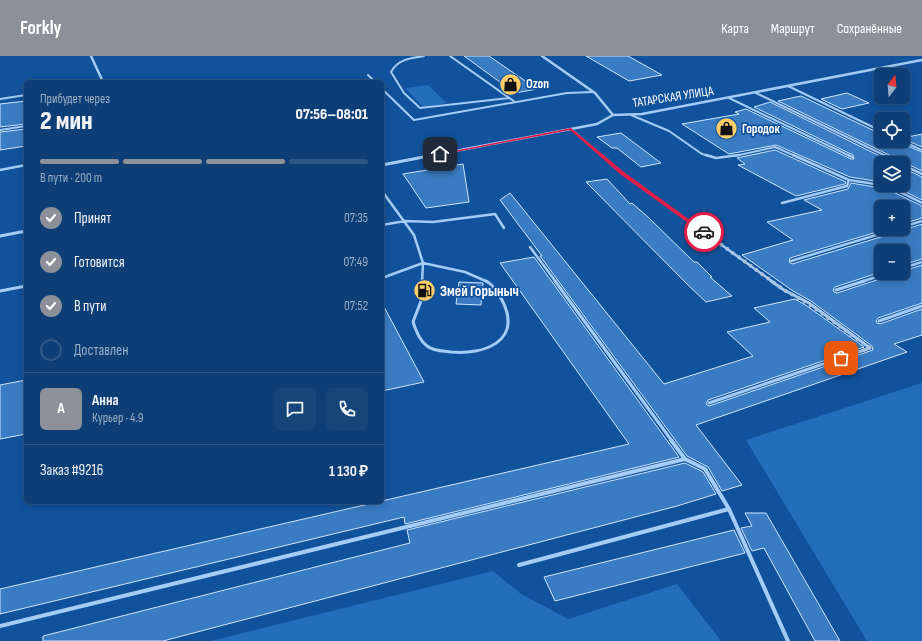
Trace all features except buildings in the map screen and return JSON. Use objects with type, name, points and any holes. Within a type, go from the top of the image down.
[{"type":"street","points":[[91,56],[102,80]]},
{"type":"street","points":[[542,56],[593,92],[613,115]]},
{"type":"street","name":"ТАТАРСКАЯ УЛИЦА","points":[[384,165],[597,124],[613,115],[642,114],[922,60]]},
{"type":"street","points":[[0,236],[24,231]]},
{"type":"lane","points":[[424,56],[404,60],[392,68],[391,72],[404,93],[420,108],[509,98]]},
{"type":"lane","points":[[450,56],[515,102]]},
{"type":"lane","points":[[368,75],[373,80]]},
{"type":"lane","points":[[788,86],[874,128]]},
{"type":"lane","points":[[384,91],[414,120],[567,93],[593,92]]},
{"type":"lane","points":[[756,92],[886,156]]},
{"type":"lane","points":[[0,100],[24,96]]},
{"type":"lane","points":[[729,98],[852,157]]},
{"type":"lane","points":[[631,115],[669,132],[702,154],[716,158],[731,157],[774,147],[849,180],[888,186],[922,203]]},
{"type":"lane","points":[[0,130],[24,126]]},
{"type":"lane","points":[[571,129],[628,178],[784,290],[809,304],[870,348],[709,403]]},
{"type":"lane","points":[[910,145],[922,150]]},
{"type":"lane","points":[[0,170],[24,166]]},
{"type":"lane","points":[[910,168],[922,174]]},
{"type":"lane","points":[[782,203],[847,186],[849,180]]},
{"type":"lane","points":[[384,194],[414,235],[423,263],[421,301],[413,322],[421,339],[427,346],[449,351],[469,353],[500,343],[506,333],[508,318],[503,301],[490,283],[478,277],[423,263],[384,277]]},
{"type":"lane","points":[[384,226],[404,221],[433,222],[495,214],[504,228]]},
{"type":"lane","points":[[910,225],[922,221]]},
{"type":"lane","points":[[791,261],[874,236]]},
{"type":"lane","points":[[530,247],[685,459],[705,469],[729,509],[788,641]]},
{"type":"lane","points":[[910,266],[922,262]]},
{"type":"lane","points":[[836,290],[874,278]]},
{"type":"lane","points":[[0,291],[24,286]]},
{"type":"lane","points":[[879,320],[922,306]]},
{"type":"lane","points":[[0,626],[685,459]]},
{"type":"lane","points":[[519,565],[729,509]]},
{"type":"shaded area","points":[[428,85],[447,103],[423,107],[405,88]]},
{"type":"shaded area","points":[[922,383],[922,641],[867,641],[746,440]]},
{"type":"shaded area","points":[[493,571],[521,594],[568,619],[677,584],[721,641],[211,641]]},
{"type":"way so far","points":[[704,232],[784,290],[809,304],[870,348],[841,358]]},
{"type":"place","name":"Ozon","points":[[511,84]]},
{"type":"place","name":"Городок","points":[[726,129]]},
{"type":"place","name":"Змей Горыныч","points":[[425,291]]},
{"type":"route","points":[[440,154],[571,129],[622,173],[704,232]]}]
